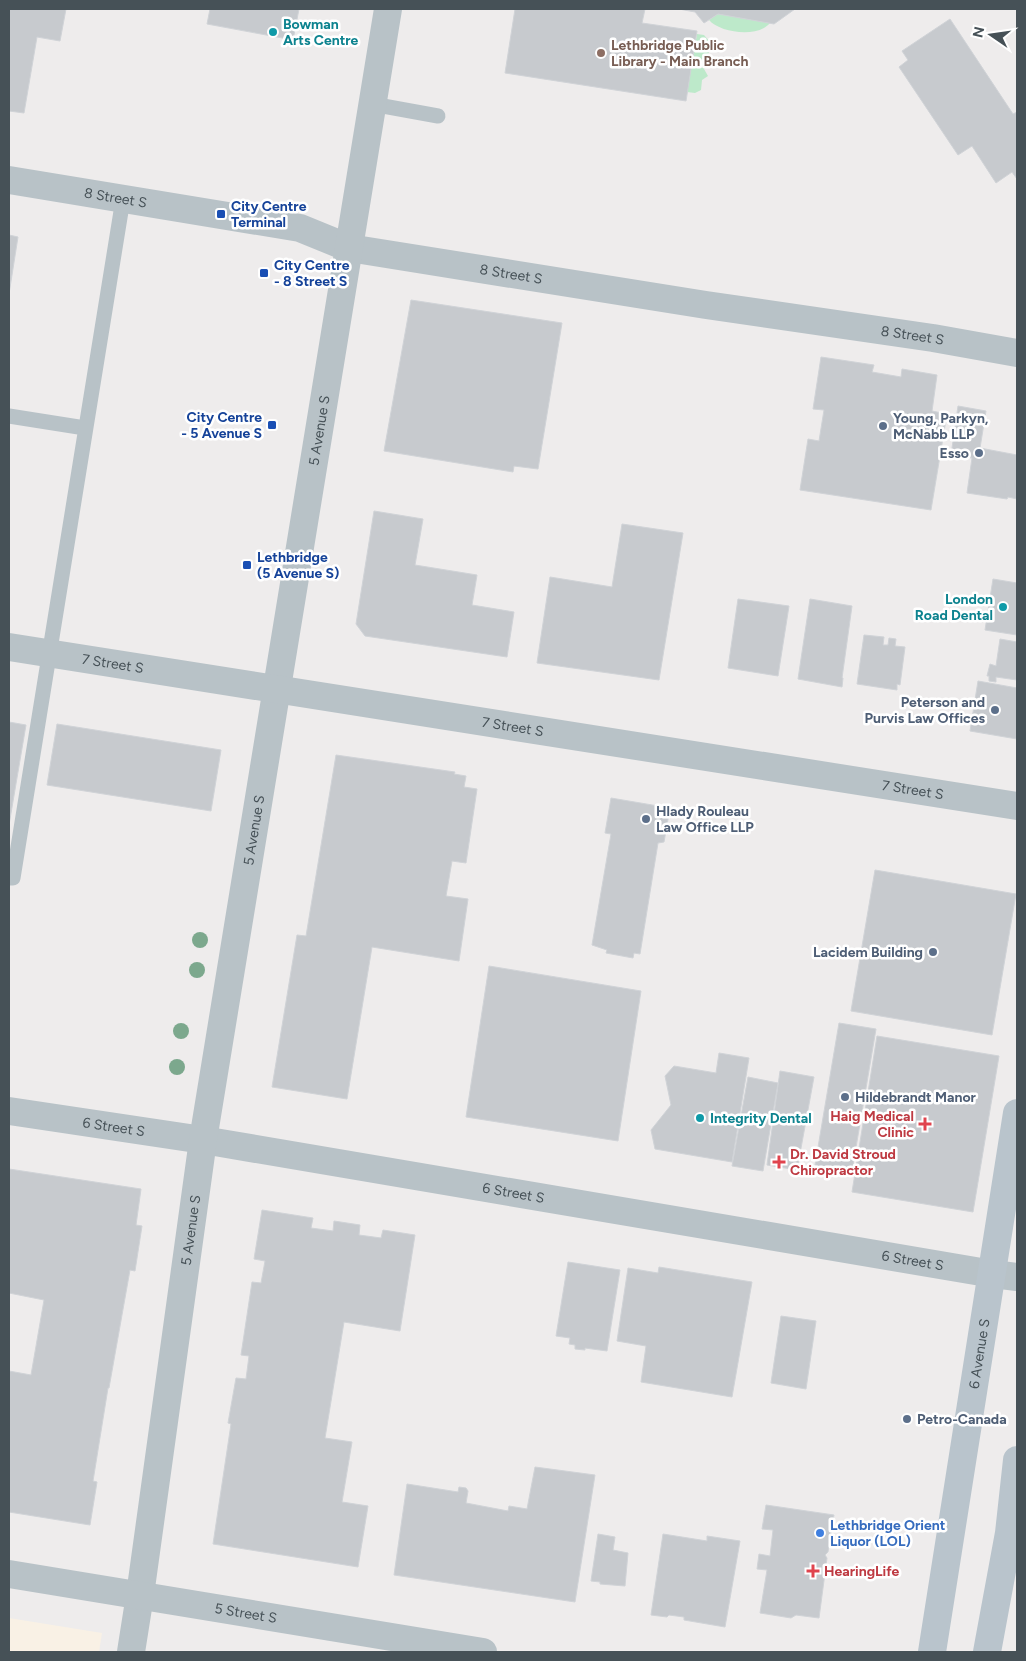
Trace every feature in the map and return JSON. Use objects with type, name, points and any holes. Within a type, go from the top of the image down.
[{"type":"main road","name":"6 Avenue S","points":[[932,1652],[1005,1276],[1017,1113]]},
{"type":"main road","points":[[987,1652],[1013,1534],[1017,1460]]},
{"type":"street","name":"5 Avenue S","points":[[131,1652],[203,1140],[388,9]]},
{"type":"street","name":"8 Street S","points":[[9,180],[300,228],[349,248],[933,338],[1017,353]]},
{"type":"street","name":"7 Street S","points":[[9,647],[1017,806]]},
{"type":"street","name":"6 Street S","points":[[9,1111],[203,1140],[1005,1276]]},
{"type":"street","name":"5 Street S","points":[[9,1574],[483,1652]]},
{"type":"lane","points":[[372,104],[438,116]]},
{"type":"lane","points":[[9,878],[13,878],[123,199]]},
{"type":"lane","points":[[9,416],[86,428]]},
{"type":"shaded area","points":[[9,1618],[102,1633],[99,1652],[9,1652]]},
{"type":"green space","points":[[718,14],[770,23],[757,31],[730,31],[721,28],[709,20]]},
{"type":"green space","points":[[697,34],[704,35],[710,42],[708,57],[711,63],[704,69],[708,76],[702,80],[701,90],[695,93],[687,92]]},
{"type":"building","points":[[9,9],[66,9],[60,41],[37,37],[24,113],[9,111]]},
{"type":"building","name":"Bowman Arts Centre","points":[[210,9],[299,9],[293,40],[207,24]]},
{"type":"building","name":"Lethbridge Public Library - Main Branch","points":[[515,9],[645,9],[642,23],[697,31],[686,101],[505,73]]},
{"type":"building","name":"Lethbridge Public Library - Main Branch","points":[[679,9],[795,9],[774,24],[718,14],[704,23],[695,12]]},
{"type":"building","points":[[950,19],[1013,114],[1017,112],[1017,179],[1012,172],[996,183],[972,146],[958,155],[899,67],[908,60],[902,51]]},
{"type":"building","points":[[9,235],[18,237],[9,294]]},
{"type":"building","points":[[411,300],[562,323],[538,469],[514,466],[513,472],[384,451]]},
{"type":"building","name":"Young, Parkyn, McNabb LLP","points":[[821,357],[874,365],[872,372],[901,377],[902,369],[937,375],[932,411],[947,414],[931,510],[800,490],[808,439],[819,441],[824,410],[813,409]]},
{"type":"building","name":"Esso","points":[[958,406],[986,411],[980,448],[1017,455],[1017,499],[967,493],[972,458],[951,455]]},
{"type":"building","points":[[374,511],[423,519],[415,565],[477,575],[472,605],[514,612],[507,657],[365,636],[356,624]]},
{"type":"building","points":[[622,524],[683,533],[659,680],[537,663],[550,577],[612,587]]},
{"type":"building","name":"London Road Dental","points":[[993,579],[1017,583],[1017,635],[985,630]]},
{"type":"building","points":[[738,599],[789,606],[778,676],[728,668]]},
{"type":"building","points":[[810,599],[852,606],[842,687],[798,679]]},
{"type":"building","points":[[864,635],[884,637],[883,645],[888,645],[889,638],[896,639],[895,646],[905,647],[900,685],[897,684],[897,690],[857,684]]},
{"type":"building","points":[[1000,639],[1017,642],[1017,680],[996,677],[996,682],[989,681],[989,676],[987,676],[990,664],[996,666]]},
{"type":"building","name":"Peterson and Purvis Law Offices","points":[[978,681],[1017,688],[1017,739],[970,731]]},
{"type":"building","points":[[9,722],[26,725],[9,825]]},
{"type":"building","points":[[57,724],[221,750],[211,811],[47,785]]},
{"type":"building","points":[[336,755],[455,772],[454,774],[466,776],[464,787],[477,789],[466,863],[452,861],[446,896],[468,899],[459,961],[372,947],[347,1099],[272,1087],[297,935],[306,936]]},
{"type":"building","points":[[611,798],[670,808],[664,842],[658,843],[640,954],[634,953],[633,958],[606,953],[607,950],[592,945],[611,834],[605,833]]},
{"type":"building","name":"Lacidem Building","points":[[875,870],[1016,894],[992,1035],[851,1011]]},
{"type":"building","points":[[489,966],[641,991],[618,1141],[466,1117]]},
{"type":"building","name":"Hildebrandt Manor","points":[[839,1023],[876,1029],[852,1171],[815,1165]]},
{"type":"building","name":"Haig Medical Clinic","points":[[877,1036],[999,1056],[973,1212],[852,1192]]},
{"type":"building","name":"Integrity Dental","points":[[719,1053],[749,1058],[732,1162],[655,1149],[651,1130],[671,1105],[665,1076],[674,1066],[716,1073]]},
{"type":"building","points":[[780,1071],[814,1077],[797,1170],[767,1165]]},
{"type":"building","points":[[748,1077],[778,1083],[763,1171],[732,1166]]},
{"type":"building","points":[[9,1169],[141,1189],[136,1225],[142,1226],[135,1271],[130,1270],[108,1388],[93,1481],[97,1482],[90,1525],[9,1512],[9,1371],[31,1375],[44,1300],[9,1293]]},
{"type":"building","points":[[262,1210],[313,1218],[311,1228],[333,1231],[334,1221],[360,1225],[359,1235],[381,1238],[383,1230],[415,1235],[400,1331],[344,1322],[325,1438],[352,1442],[342,1502],[368,1506],[358,1567],[213,1544],[231,1424],[228,1423],[236,1378],[246,1379],[249,1356],[241,1355],[252,1282],[261,1283],[265,1261],[254,1259]]},
{"type":"building","points":[[568,1262],[620,1270],[607,1351],[585,1348],[585,1350],[575,1349],[575,1345],[569,1344],[570,1338],[556,1336]]},
{"type":"building","points":[[659,1267],[752,1282],[732,1397],[641,1382],[646,1346],[617,1341],[628,1268],[658,1273]]},
{"type":"building","points":[[781,1316],[816,1321],[806,1389],[771,1383]]},
{"type":"building","points":[[535,1467],[595,1475],[575,1602],[394,1575],[407,1484],[458,1492],[459,1487],[466,1488],[468,1491],[466,1503],[508,1511],[509,1506],[527,1509]]},
{"type":"building","points":[[766,1505],[834,1515],[828,1552],[825,1555],[827,1558],[819,1618],[796,1615],[791,1618],[760,1613],[767,1570],[757,1569],[759,1554],[770,1556],[773,1530],[762,1529]]},
{"type":"building","points":[[598,1534],[615,1537],[613,1550],[628,1553],[625,1586],[600,1584],[600,1582],[591,1581]]},
{"type":"building","points":[[663,1534],[707,1541],[707,1536],[740,1541],[725,1627],[684,1620],[684,1617],[651,1615]]},
{"type":"place","name":"Bowman Arts Centre","points":[[273,32]]},
{"type":"place","name":"Lethbridge Public Library - Main Branch","points":[[601,53]]},
{"type":"place","name":"City Centre Terminal","points":[[221,214]]},
{"type":"place","name":"City Centre - 8 Street S","points":[[264,273]]},
{"type":"place","name":"City Centre - 5 Avenue S","points":[[272,425]]},
{"type":"place","name":"Young, Parkyn, McNabb LLP","points":[[883,426]]},
{"type":"place","name":"Esso","points":[[979,453]]},
{"type":"place","name":"Lethbridge (5 Avenue S)","points":[[247,565]]},
{"type":"place","name":"London Road Dental","points":[[1003,607]]},
{"type":"place","name":"Peterson and Purvis Law Offices","points":[[995,710]]},
{"type":"place","name":"Hlady Rouleau Law Office LLP","points":[[646,819]]},
{"type":"place","name":"Lacidem Building","points":[[933,952]]},
{"type":"place","name":"Hildebrandt Manor","points":[[845,1097]]},
{"type":"place","name":"Integrity Dental","points":[[700,1118]]},
{"type":"place","name":"Haig Medical Clinic","points":[[925,1124]]},
{"type":"place","name":"Dr. David Stroud Chiropractor","points":[[779,1162]]},
{"type":"place","name":"Petro-Canada","points":[[907,1419]]},
{"type":"place","name":"Lethbridge Orient Liquor (LOL)","points":[[820,1533]]},
{"type":"place","name":"HearingLife","points":[[813,1571]]}]
